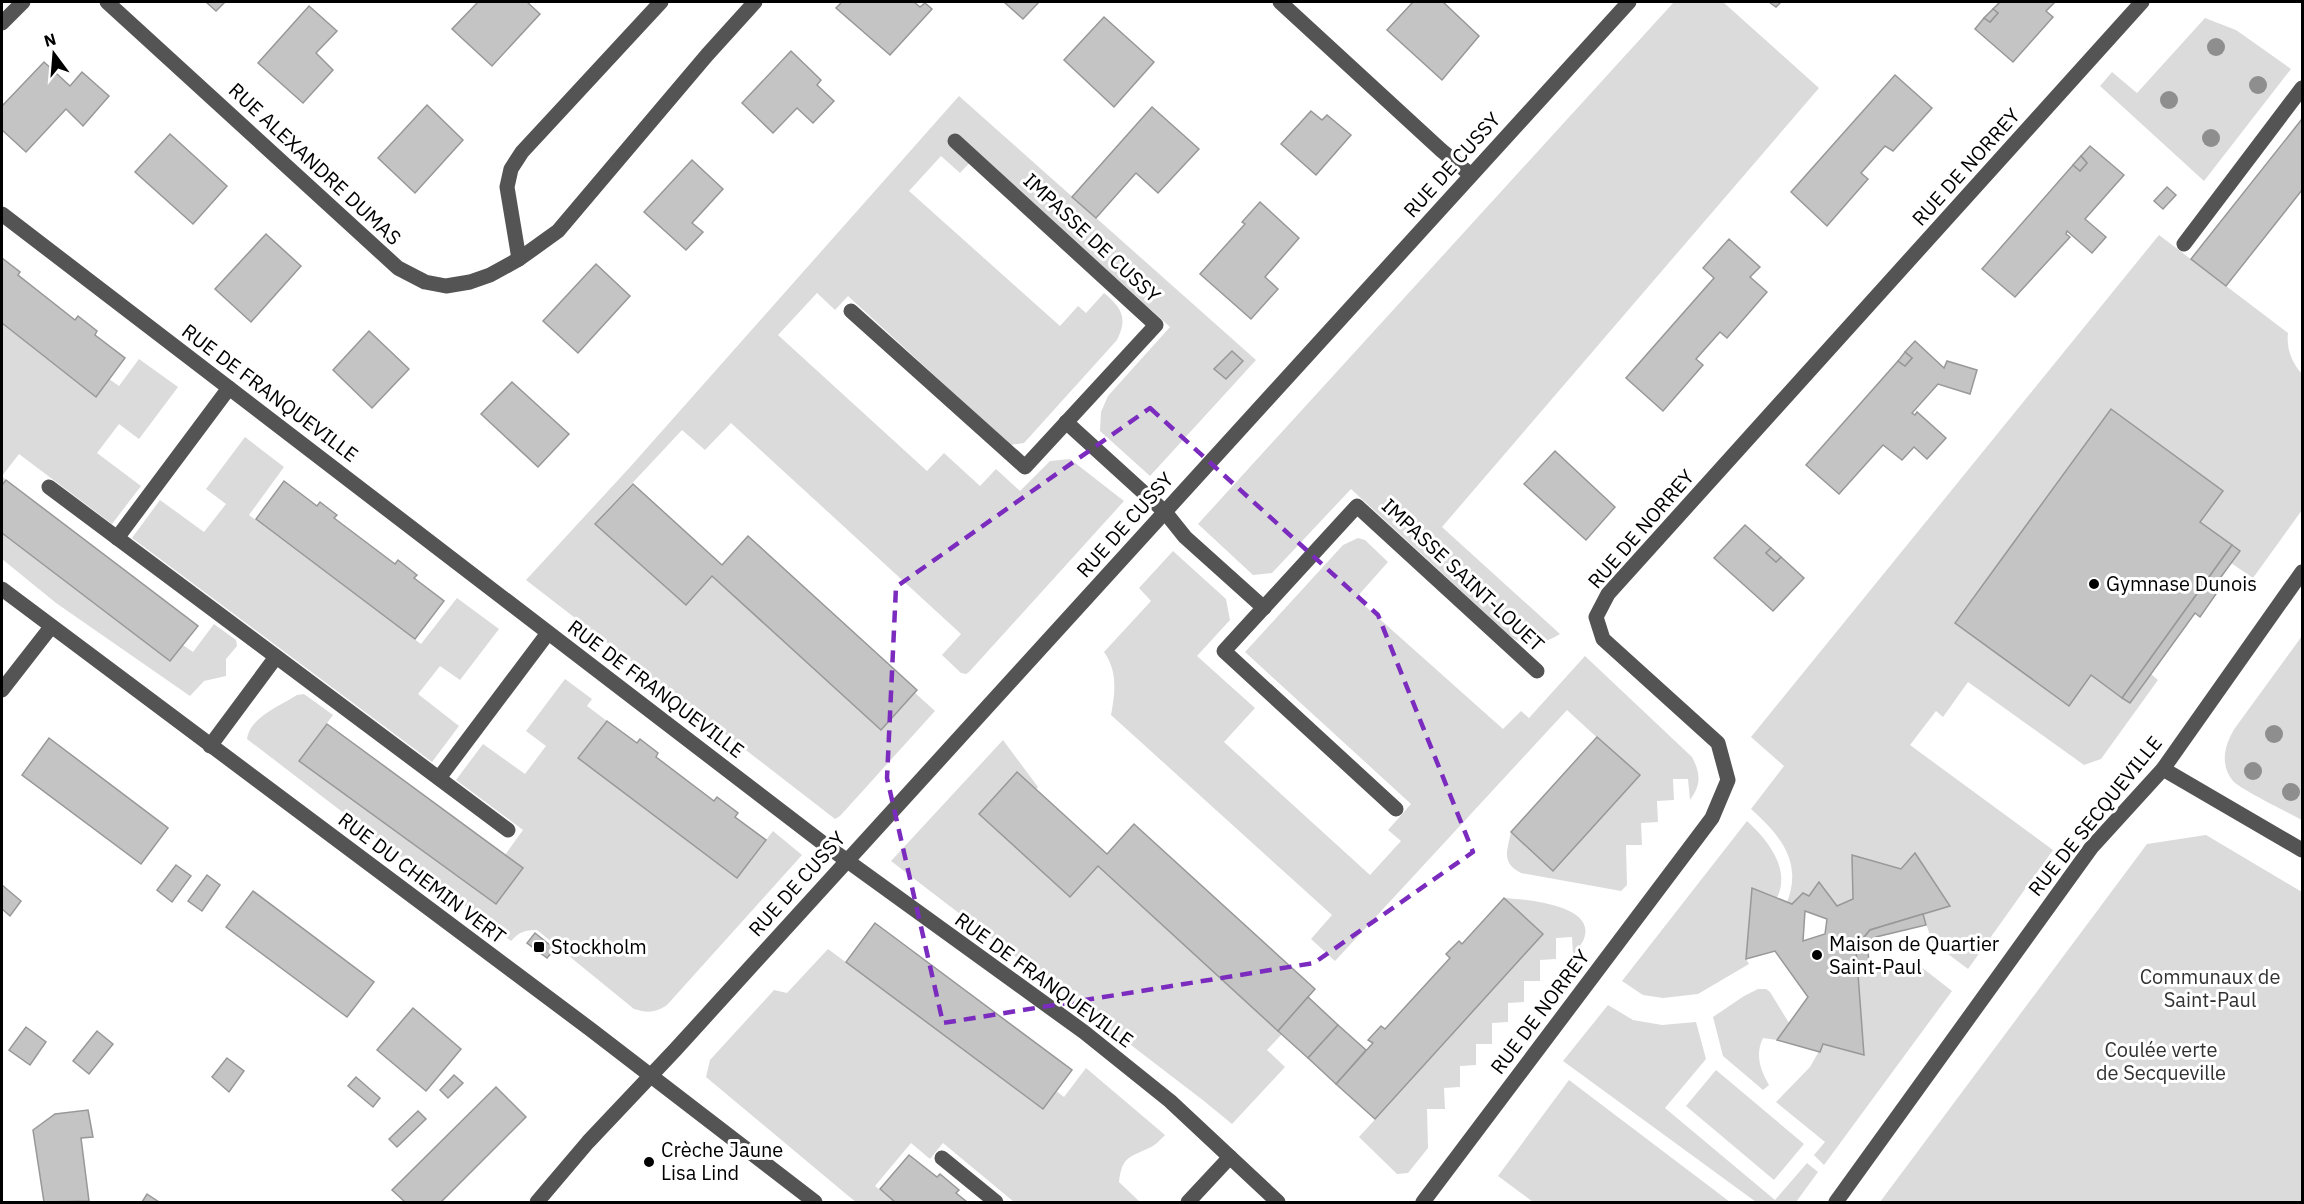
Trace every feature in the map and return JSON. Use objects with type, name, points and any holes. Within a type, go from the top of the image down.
[{"type":"street","points":[[2,23],[23,2]]},
{"type":"street","name":"RUE ALEXANDRE DUMAS","points":[[107,2],[398,268],[425,282],[446,286],[490,275],[519,259],[558,231],[707,55],[755,2]]},
{"type":"street","points":[[519,259],[507,188],[511,169],[522,152],[661,2]]},
{"type":"street","points":[[1280,2],[1471,175]]},
{"type":"street","name":"RUE DE CUSSY","points":[[537,1203],[588,1143],[1629,2]]},
{"type":"street","name":"RUE DE NORREY","points":[[1423,1203],[1712,818],[1728,780],[1718,743],[1603,639],[1596,617],[1608,594],[2142,2]]},
{"type":"street","points":[[2184,244],[2302,88]]},
{"type":"street","name":"IMPASSE DE CUSSY","points":[[851,311],[1025,467],[1156,325],[955,141]]},
{"type":"street","name":"RUE DE FRANQUEVILLE","points":[[2,214],[846,861],[1084,1032],[1170,1101],[1278,1203]]},
{"type":"street","points":[[117,538],[229,388]]},
{"type":"street","points":[[1066,422],[1165,512],[1185,537],[1264,608]]},
{"type":"street","points":[[49,488],[508,830]]},
{"type":"street","name":"IMPASSE SAINT-LOUET","points":[[1396,809],[1224,651],[1357,506],[1537,671]]},
{"type":"street","name":"RUE DE SECQUEVILLE","points":[[1836,1203],[2091,848],[2163,769],[2302,572]]},
{"type":"street","name":"RUE DU CHEMIN VERT","points":[[2,589],[651,1076],[815,1203]]},
{"type":"street","points":[[2,690],[51,627]]},
{"type":"street","points":[[439,778],[548,633]]},
{"type":"street","points":[[210,746],[276,657]]},
{"type":"street","points":[[2163,769],[2302,850]]},
{"type":"street","points":[[1188,1203],[1230,1157]]},
{"type":"street","points":[[942,1158],[996,1203]]},
{"type":"highlighted area","points":[[1150,408],[1378,615],[1473,852],[1314,963],[943,1023],[887,778],[896,587]]},
{"type":"green space","points":[[1674,2],[1723,2],[1819,88],[1442,527],[1560,634],[1536,644],[1524,643],[1511,637],[1351,489],[1272,573],[1253,575],[1198,524]]},
{"type":"green space","points":[[2205,18],[2236,30],[2291,69],[2204,181],[2100,86],[2112,72],[2137,93]]},
{"type":"green space","points":[[959,96],[1256,360],[1150,476],[1100,431],[1101,412],[1108,396],[1170,327],[978,154],[960,173],[941,156],[909,191],[1060,326],[1078,306],[1086,313],[1104,293],[1121,314],[1122,325],[1117,340],[1024,443],[1010,445],[848,296],[835,310],[817,293],[778,335],[927,471],[944,453],[980,486],[996,469],[1020,491],[1050,461],[1070,459],[1124,501],[969,672],[961,673],[942,655],[961,634],[731,423],[705,450],[682,430],[595,523],[712,576],[881,729],[914,692],[935,711],[835,819],[526,580],[631,466]]},
{"type":"green space","points":[[2159,235],[2288,333],[2290,355],[2302,374],[2302,510],[2253,578],[2231,563],[2200,522],[2222,490],[2111,409],[1955,622],[2069,705],[2091,675],[2130,703],[2151,674],[2158,680],[2101,759],[2084,765],[1968,682],[1943,717],[1936,711],[1910,745],[2053,850],[1968,969],[1932,942],[1923,914],[1950,906],[1915,854],[1901,869],[1852,856],[1853,899],[1837,906],[1819,883],[1809,896],[1803,893],[1792,904],[1787,902],[1792,874],[1786,850],[1771,829],[1751,809],[1784,766],[1751,737]]},
{"type":"green space","points":[[2,323],[96,396],[109,379],[119,386],[139,359],[178,387],[139,439],[119,424],[97,453],[141,486],[112,524],[19,454],[2,476]]},
{"type":"green space","points":[[245,437],[284,467],[249,515],[421,644],[457,598],[499,629],[460,680],[440,666],[418,694],[459,726],[432,762],[132,538],[160,500],[204,532],[226,504],[206,489]]},
{"type":"green space","points":[[2,533],[170,661],[183,645],[193,652],[214,624],[236,640],[237,646],[226,659],[226,676],[204,681],[190,696],[56,603],[2,559]]},
{"type":"green space","points":[[1358,538],[1365,540],[1388,562],[1356,598],[1503,729],[1521,711],[1529,718],[1585,656],[1692,757],[1698,779],[1694,795],[1690,800],[1688,779],[1673,779],[1674,800],[1657,801],[1658,822],[1641,823],[1642,845],[1626,845],[1627,885],[1621,891],[1521,873],[1508,861],[1507,851],[1511,832],[1553,870],[1639,776],[1567,710],[1335,961],[1311,939],[1332,915],[1111,715],[1113,675],[1112,667],[1104,652],[1151,601],[1139,588],[1173,551],[1226,599],[1230,620],[1197,656],[1255,708],[1224,742],[1370,875],[1401,841],[1388,830],[1411,804],[1245,652],[1343,545]]},
{"type":"green space","points":[[2302,636],[2302,820],[2237,785],[2226,768],[2225,754],[2228,741],[2235,728]]},
{"type":"green space","points":[[565,679],[592,699],[587,706],[607,721],[579,759],[737,878],[773,831],[802,855],[667,1005],[659,1010],[647,1012],[634,1009],[537,930],[522,932],[511,941],[247,739],[249,731],[260,718],[297,695],[304,694],[333,715],[299,761],[496,904],[522,868],[505,855],[523,830],[456,780],[483,744],[525,774],[546,746],[526,731]]},
{"type":"green space","points":[[1003,740],[1038,787],[1036,790],[1017,772],[979,814],[1071,896],[1098,866],[1282,1034],[1267,1050],[1285,1067],[1232,1124],[891,861]]},
{"type":"green space","points":[[1747,821],[1769,846],[1779,866],[1781,876],[1781,887],[1777,898],[1752,889],[1746,959],[1749,964],[1698,994],[1663,998],[1643,995],[1622,981]]},
{"type":"green space","name":"Coulée verte de Secqueville","points":[[2206,835],[2302,892],[2302,1202],[1880,1202],[2147,844]]},
{"type":"green space","points":[[1504,898],[1539,902],[1567,910],[1578,916],[1584,925],[1584,938],[1573,955],[1572,937],[1556,938],[1556,959],[1540,960],[1540,981],[1524,981],[1524,1002],[1508,1003],[1508,1022],[1492,1023],[1492,1044],[1476,1044],[1476,1065],[1460,1066],[1460,1087],[1444,1088],[1445,1109],[1427,1109],[1428,1148],[1408,1173],[1397,1174],[1359,1137],[1543,934]]},
{"type":"green space","points":[[828,949],[1043,1109],[1056,1091],[1064,1097],[1086,1068],[1165,1135],[1153,1146],[1127,1159],[1122,1168],[1119,1182],[1140,1202],[1014,1202],[943,1143],[930,1159],[911,1143],[875,1186],[895,1202],[856,1202],[846,1194],[706,1077],[710,1060],[774,990],[787,993]]},
{"type":"green space","points":[[1916,963],[1952,991],[1824,1165],[1814,1155],[1825,1142],[1776,1102],[1810,1067],[1823,1044],[1864,1055],[1857,968]]},
{"type":"green space","points":[[1758,989],[1766,989],[1770,992],[1789,1023],[1777,1040],[1763,1038],[1759,1056],[1763,1074],[1769,1085],[1763,1090],[1723,1056],[1713,1017]]},
{"type":"green space","points":[[1608,1005],[1633,1020],[1662,1025],[1696,1022],[1706,1059],[1665,1108],[1775,1200],[1807,1163],[1818,1172],[1796,1202],[1756,1202],[1563,1061]]},
{"type":"green space","points":[[1716,1070],[1804,1144],[1774,1180],[1686,1106]]},
{"type":"green space","points":[[1569,1080],[1730,1202],[1533,1202],[1498,1176]]},
{"type":"building","points":[[206,2],[225,2],[216,11]]},
{"type":"building","points":[[478,2],[527,2],[540,14],[492,66],[452,29]]},
{"type":"building","points":[[842,2],[914,2],[920,7],[925,3],[932,9],[890,55],[836,8]]},
{"type":"building","points":[[1004,2],[1039,2],[1023,19]]},
{"type":"building","points":[[1413,2],[1443,2],[1479,36],[1442,80],[1387,30]]},
{"type":"building","points":[[1769,2],[1781,2],[1776,7]]},
{"type":"building","points":[[2000,2],[2055,2],[2046,11],[2053,17],[2013,62],[1975,29],[1984,18],[1990,22],[1998,13],[1993,9]]},
{"type":"building","points":[[309,6],[337,31],[316,53],[333,70],[303,103],[258,63]]},
{"type":"building","points":[[1993,9],[1998,13],[1990,22],[1984,18]]},
{"type":"building","points":[[1104,17],[1154,62],[1114,107],[1064,60]]},
{"type":"building","points":[[791,51],[821,80],[817,85],[834,101],[813,123],[797,108],[773,133],[742,103]]},
{"type":"building","points":[[44,62],[70,86],[82,72],[109,96],[83,126],[66,109],[26,152],[2,130],[2,106]]},
{"type":"building","points":[[1895,75],[1932,108],[1893,151],[1885,146],[1861,173],[1868,179],[1827,226],[1791,192]]},
{"type":"building","points":[[427,105],[463,140],[415,193],[378,158]]},
{"type":"building","points":[[1152,107],[1199,149],[1158,193],[1136,173],[1096,218],[1072,197]]},
{"type":"building","points":[[1311,111],[1322,120],[1327,115],[1351,135],[1316,175],[1281,144]]},
{"type":"building","points":[[2302,119],[2302,190],[2226,286],[2191,259]]},
{"type":"building","points":[[170,134],[227,186],[193,224],[135,172]]},
{"type":"building","points":[[2090,146],[2124,175],[2085,219],[2106,237],[2092,253],[2067,231],[2066,234],[2070,237],[2015,297],[1982,269],[2073,165],[2080,171],[2087,163],[2081,156]]},
{"type":"building","points":[[2081,156],[2087,163],[2080,171],[2073,165]]},
{"type":"building","points":[[692,160],[723,189],[692,223],[703,232],[686,250],[644,212]]},
{"type":"building","points":[[2167,187],[2176,195],[2163,209],[2154,201]]},
{"type":"building","points":[[1260,202],[1299,238],[1265,277],[1278,289],[1251,319],[1200,274],[1245,224],[1242,222]]},
{"type":"building","points":[[266,234],[301,266],[251,322],[215,289]]},
{"type":"building","points":[[1729,239],[1760,267],[1750,277],[1767,292],[1727,338],[1720,332],[1696,359],[1703,365],[1663,411],[1626,378],[1714,278],[1703,268]]},
{"type":"building","points":[[2,258],[20,272],[18,275],[75,320],[78,316],[97,331],[95,335],[125,358],[96,397],[2,323]]},
{"type":"building","points":[[596,264],[630,296],[578,353],[543,321]]},
{"type":"building","points":[[369,331],[409,369],[372,408],[333,370]]},
{"type":"building","points":[[1915,341],[1944,368],[1947,361],[1977,370],[1970,394],[1938,384],[1912,413],[1915,415],[1917,412],[1946,438],[1927,459],[1914,447],[1902,460],[1883,445],[1839,494],[1806,465],[1898,361],[1905,366],[1912,358],[1905,352]]},
{"type":"building","points":[[1232,351],[1243,361],[1226,379],[1214,369]]},
{"type":"building","points":[[1905,352],[1912,358],[1905,366],[1898,361]]},
{"type":"building","points":[[512,382],[569,434],[538,467],[481,414]]},
{"type":"building","name":"Gymnase Dunois","points":[[2111,409],[2223,491],[2200,522],[2232,545],[2122,698],[2091,675],[2069,706],[1955,623]]},
{"type":"building","points":[[1555,451],[1615,507],[1586,540],[1524,484]]},
{"type":"building","points":[[6,480],[198,626],[170,661],[2,533],[2,485]]},
{"type":"building","points":[[284,481],[317,506],[320,502],[337,515],[334,518],[395,564],[398,560],[417,575],[414,578],[444,601],[415,639],[256,519]]},
{"type":"building","points":[[633,484],[722,565],[748,536],[917,690],[881,730],[712,576],[686,605],[595,524]]},
{"type":"building","points":[[1745,525],[1771,548],[1766,553],[1776,562],[1781,557],[1804,578],[1773,611],[1714,558]]},
{"type":"building","points":[[2232,545],[2240,551],[2218,581],[2223,584],[2200,617],[2195,613],[2130,703],[2122,698]]},
{"type":"building","points":[[1771,548],[1781,557],[1776,562],[1766,553]]},
{"type":"building","points":[[607,721],[637,743],[640,739],[658,753],[656,757],[714,801],[717,797],[738,813],[735,817],[766,840],[737,878],[578,758]]},
{"type":"building","points":[[327,724],[523,868],[496,904],[299,761]]},
{"type":"building","points":[[1597,737],[1640,775],[1553,871],[1511,832]]},
{"type":"building","points":[[49,738],[168,828],[141,864],[22,775]]},
{"type":"building","points":[[1017,772],[1107,854],[1134,824],[1315,989],[1278,1031],[1098,866],[1070,897],[979,814]]},
{"type":"building","name":"Maison de Quartier Saint-Paul","points":[[1915,853],[1950,906],[1870,930],[1856,947],[1864,1055],[1823,1044],[1820,1052],[1777,1040],[1808,997],[1775,951],[1746,959],[1752,888],[1792,904],[1803,893],[1809,896],[1819,882],[1837,906],[1853,899],[1852,855],[1901,869]],"holes":[[[1805,911],[1827,919],[1825,934],[1803,941]]]},
{"type":"building","points":[[176,865],[191,876],[172,902],[157,890]]},
{"type":"building","points":[[207,875],[220,885],[202,911],[188,901]]},
{"type":"building","points":[[2,885],[21,901],[10,916],[2,909]]},
{"type":"building","points":[[253,891],[374,982],[347,1017],[226,927]]},
{"type":"building","points":[[1504,898],[1543,934],[1375,1119],[1336,1084],[1373,1043],[1368,1040],[1381,1026],[1385,1029],[1450,958],[1446,954],[1459,941],[1462,944]]},
{"type":"building","points":[[1923,914],[1926,925],[1876,937],[1868,948],[1869,967],[1857,968],[1856,947],[1870,930]]},
{"type":"building","points":[[875,923],[1072,1070],[1043,1109],[846,962]]},
{"type":"building","points":[[535,933],[555,949],[547,958],[527,943]]},
{"type":"building","points":[[1308,997],[1338,1025],[1308,1058],[1278,1031]]},
{"type":"building","points":[[413,1008],[461,1049],[426,1091],[377,1050]]},
{"type":"building","points":[[1338,1025],[1366,1050],[1336,1084],[1308,1058]]},
{"type":"building","points":[[26,1027],[46,1042],[30,1065],[9,1050]]},
{"type":"building","points":[[97,1031],[113,1044],[89,1074],[73,1061]]},
{"type":"building","points":[[227,1058],[244,1071],[229,1092],[212,1077]]},
{"type":"building","points":[[454,1075],[463,1083],[448,1098],[440,1090]]},
{"type":"building","points":[[356,1077],[380,1098],[373,1107],[348,1086]]},
{"type":"building","points":[[496,1087],[526,1117],[441,1202],[405,1202],[392,1190]]},
{"type":"building","points":[[88,1110],[93,1137],[81,1138],[89,1201],[44,1202],[33,1130],[55,1114]]},
{"type":"building","points":[[418,1111],[426,1119],[397,1147],[389,1139]]},
{"type":"building","points":[[909,1155],[937,1177],[940,1174],[959,1190],[956,1193],[967,1202],[895,1202],[880,1189]]},
{"type":"building","points":[[147,1194],[159,1202],[142,1202]]},
{"type":"place","name":"Gymnase Dunois","points":[[2094,584]]},
{"type":"place","name":"Stockholm","points":[[539,947]]},
{"type":"place","name":"Maison de Quartier Saint-Paul","points":[[1817,955]]},
{"type":"place","name":"Crèche Jaune Lisa Lind","points":[[649,1162]]},
{"type":"park label","name":"Communaux de Saint-Paul","points":[[2210,988]]}]
